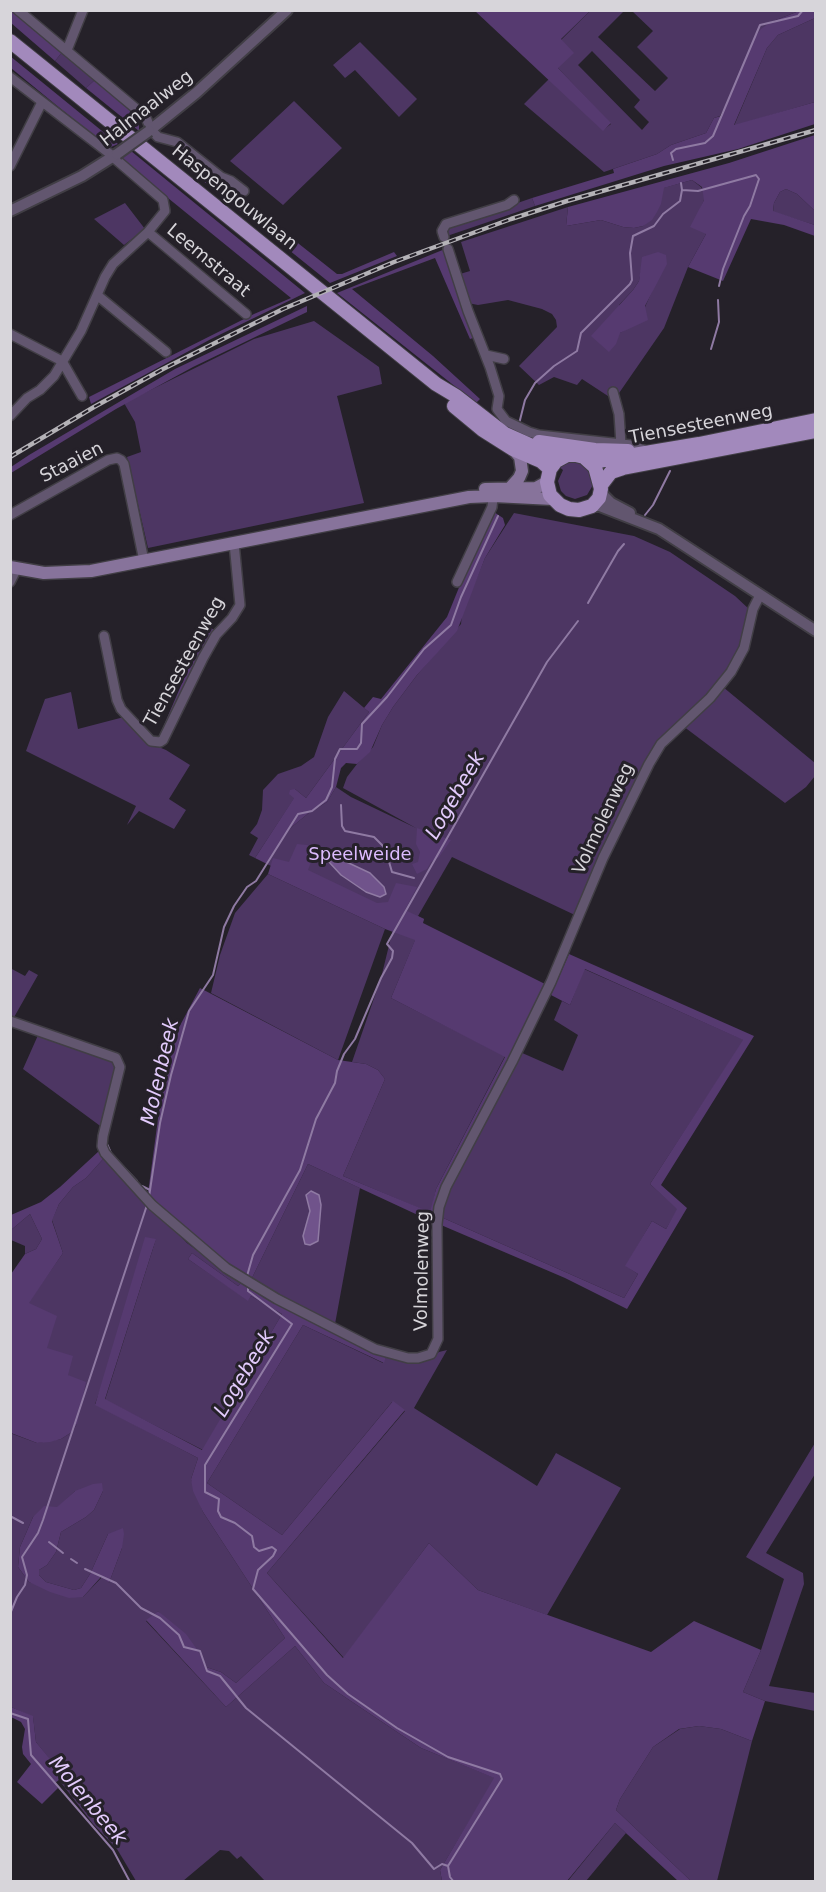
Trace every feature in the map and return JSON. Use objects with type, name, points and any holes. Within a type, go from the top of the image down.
[{"type":"main road","name":"Haspengouwlaan","points":[[10,40],[435,384],[456,396],[505,434],[563,457]]},
{"type":"main road","name":"Haspengouwlaan","points":[[435,384],[472,422],[513,449],[541,461],[548,475]]},
{"type":"main road","name":"Tiensesteenweg","points":[[592,462],[816,420]]},
{"type":"main road","points":[[493,424],[526,438],[551,444],[612,451],[651,451]]},
{"type":"main road","name":"Tiensesteenweg","points":[[601,489],[611,472],[623,468],[816,431]]},
{"type":"main road","points":[[510,488],[522,471],[520,457],[513,449]]},
{"type":"main road","points":[[14,568],[44,573],[77,573],[365,517],[392,506],[468,491],[553,499],[565,508],[574,510],[592,506],[601,489],[592,462],[576,454],[563,457],[553,464],[548,475],[536,488],[510,488],[494,492]]},
{"type":"main road","points":[[548,475],[553,499]]},
{"type":"street","points":[[18,10],[140,112],[147,120],[150,130],[158,137],[177,142],[221,177],[244,191]]},
{"type":"street","points":[[67,50],[83,10]]},
{"type":"street","name":"Halmaalweg","points":[[10,211],[82,176],[115,156],[196,93],[287,10]]},
{"type":"street","points":[[10,77],[115,156],[165,205],[165,211],[148,232],[113,264],[81,331],[47,384],[12,410]]},
{"type":"street","points":[[11,164],[42,102]]},
{"type":"street","points":[[443,234],[446,224],[507,205],[514,200]]},
{"type":"street","name":"Leemstraat","points":[[148,232],[246,314]]},
{"type":"street","points":[[448,249],[499,396],[497,409],[479,415]]},
{"type":"street","points":[[97,295],[166,352]]},
{"type":"street","points":[[10,334],[62,361],[82,396]]},
{"type":"street","points":[[486,355],[504,359]]},
{"type":"street","points":[[613,392],[619,414],[621,444]]},
{"type":"street","name":"Tiensesteenweg","points":[[497,409],[506,421],[529,432],[631,445],[651,451]]},
{"type":"street","name":"Staaien","points":[[10,515],[108,460],[117,458],[124,464],[144,561]]},
{"type":"street","points":[[601,489],[611,502],[640,520]]},
{"type":"street","points":[[457,582],[492,507],[494,492]]},
{"type":"street","points":[[592,506],[600,506],[659,529],[816,632]]},
{"type":"street","name":"Tiensesteenweg","points":[[104,636],[117,700],[121,709],[151,741],[160,742],[216,635],[232,618],[240,605],[234,543]]},
{"type":"street","points":[[10,582],[14,568]]},
{"type":"street","name":"Volmolenweg","points":[[10,1021],[116,1058],[120,1067],[102,1146],[108,1157],[152,1205],[226,1268],[277,1299],[375,1349],[408,1358],[431,1354],[436,1345],[438,1333],[437,1224],[439,1207],[446,1186],[547,992],[603,858],[649,764],[662,744],[710,698],[732,672],[744,648],[753,609],[760,595]]},
{"type":"green space","points":[[590,11],[624,11],[598,37],[655,91],[668,78],[637,47],[653,31],[632,11],[799,11],[771,22],[720,116],[714,118],[706,133],[671,145],[657,154],[604,172],[524,104],[549,79],[603,130],[611,124],[558,68],[561,40]],"holes":[[[592,51],[640,100],[634,107],[649,122],[642,130],[578,65]]]},
{"type":"green space","points":[[815,18],[815,102],[734,126],[767,48],[778,35]]},
{"type":"green space","points":[[360,42],[417,99],[399,117],[355,70],[345,78],[333,65]]},
{"type":"green space","points":[[63,51],[96,79],[86,88],[55,61]]},
{"type":"green space","points":[[294,101],[342,148],[283,205],[230,161]]},
{"type":"green space","points":[[692,180],[701,187],[704,200],[700,209],[706,234],[688,267],[664,328],[617,396],[611,398],[582,379],[577,385],[554,377],[539,385],[519,366],[557,327],[556,320],[552,314],[542,309],[508,300],[478,305],[468,303],[460,274],[470,271],[461,242],[568,207],[566,226],[601,220],[623,227],[643,226],[663,188]],"holes":[[[642,266],[654,287],[645,307],[630,327],[620,333],[619,305],[639,281]]]},
{"type":"green space","points":[[786,189],[797,194],[815,211],[815,225],[773,212],[774,203],[780,192]]},
{"type":"green space","points":[[532,198],[535,206],[447,236],[448,227]]},
{"type":"green space","points":[[125,203],[145,229],[124,245],[94,219]]},
{"type":"green space","points":[[314,321],[379,367],[382,384],[337,396],[364,503],[148,548],[127,457],[141,452],[135,422],[124,403],[254,339]]},
{"type":"green space","points":[[577,460],[589,468],[593,485],[587,495],[575,499],[566,496],[561,491],[558,481],[563,470],[558,466]]},
{"type":"green space","name":"Speelweide","points":[[514,513],[634,536],[670,552],[735,596],[750,610],[739,650],[724,679],[660,740],[577,916],[452,857],[418,916],[424,919],[391,998],[505,1056],[436,1189],[431,1213],[343,1176],[385,1079],[378,1070],[366,1064],[352,1062],[381,978],[394,925],[267,864],[288,830],[327,802],[336,787],[351,797],[416,828],[343,788],[347,777],[373,747],[393,707],[461,624],[462,614],[485,558]]},
{"type":"green space","points":[[723,687],[815,763],[815,776],[806,787],[785,803],[683,726]]},
{"type":"green space","points":[[344,691],[369,712],[306,798],[295,789],[295,797],[255,858],[249,855],[258,838],[250,833],[257,824],[262,810],[263,790],[278,774],[301,766],[314,757],[328,717]]},
{"type":"green space","points":[[71,692],[78,729],[124,717],[149,743],[166,750],[190,765],[169,799],[186,810],[174,829],[139,811],[127,825],[136,806],[26,751],[45,699]]},
{"type":"green space","points":[[268,874],[385,929],[338,1060],[211,993],[220,955],[235,913]]},
{"type":"green space","points":[[10,968],[25,976],[29,970],[38,975],[13,1019],[10,1019]]},
{"type":"green space","points":[[584,969],[744,1040],[650,1184],[678,1209],[666,1229],[652,1221],[626,1266],[638,1274],[624,1298],[441,1217],[444,1199],[520,1052],[563,1071],[578,1035],[554,1020],[562,1001],[570,1005]]},
{"type":"green space","points":[[39,1033],[113,1061],[116,1069],[103,1128],[23,1069]]},
{"type":"green space","points":[[104,1158],[187,1243],[241,1283],[238,1286],[192,1253],[188,1259],[248,1300],[251,1296],[282,1314],[203,1450],[105,1400],[156,1239],[95,1404],[198,1458],[191,1479],[203,1512],[285,1638],[236,1683],[221,1672],[206,1667],[201,1655],[158,1611],[146,1621],[226,1707],[295,1646],[324,1683],[421,1748],[495,1778],[440,1870],[442,1881],[265,1881],[241,1856],[237,1859],[229,1851],[220,1850],[183,1881],[136,1881],[117,1849],[93,1824],[59,1780],[63,1776],[36,1742],[33,1717],[11,1707],[10,1433],[37,1443],[61,1439],[72,1432],[77,1424],[68,1375],[46,1348],[28,1303],[63,1253],[52,1220],[59,1204],[73,1187],[86,1178]],"holes":[[[75,1491],[103,1491],[94,1510],[61,1532],[56,1552],[47,1565],[39,1570],[39,1575],[46,1582],[74,1590],[81,1588],[108,1534],[122,1548],[109,1583],[102,1577],[83,1597],[29,1582],[18,1567],[20,1547],[33,1517],[57,1508]]]},
{"type":"green space","points":[[308,1164],[360,1188],[335,1324],[250,1282]]},
{"type":"green space","points":[[30,1214],[42,1239],[36,1249],[25,1254],[25,1246],[11,1240],[11,1230]]},
{"type":"green space","points":[[303,1325],[383,1363],[386,1357],[410,1361],[432,1357],[447,1350],[414,1408],[537,1486],[556,1453],[621,1488],[547,1615],[478,1590],[429,1543],[344,1658],[267,1573],[405,1411],[392,1402],[282,1535],[207,1483]]},
{"type":"green space","points":[[815,1443],[815,1474],[766,1553],[803,1573],[804,1584],[769,1686],[815,1693],[815,1711],[765,1701],[743,1692],[761,1650],[784,1579],[746,1557]]},
{"type":"green space","points":[[699,1726],[721,1729],[752,1741],[717,1881],[691,1881],[616,1810],[620,1799],[653,1747],[680,1729]]},
{"type":"green space","points":[[615,1823],[626,1833],[586,1881],[567,1882]]},
{"type":"shaded area","points":[[11,11],[63,51],[55,61],[11,23]]},
{"type":"shaded area","points":[[475,11],[590,11],[561,39],[574,53],[558,68],[611,123],[603,131]]},
{"type":"shaded area","points":[[799,11],[815,11],[815,18],[778,35],[767,48],[734,125],[815,102],[815,124],[738,149],[664,166],[535,206],[532,198],[614,173],[613,169],[657,154],[671,145],[706,133],[714,118],[721,116],[752,41],[761,29],[771,22]]},
{"type":"shaded area","points":[[10,56],[118,144],[111,147],[106,146],[11,68]]},
{"type":"shaded area","points":[[96,79],[139,115],[139,131],[86,88]]},
{"type":"shaded area","points":[[815,135],[815,211],[797,194],[786,189],[780,192],[774,203],[773,211],[815,225],[815,236],[784,225],[751,219],[723,281],[688,267],[706,234],[690,227],[704,200],[702,187],[692,180],[664,188],[657,212],[652,220],[643,226],[623,227],[601,220],[566,226],[568,207],[729,163]]},
{"type":"shaded area","points":[[131,151],[305,293],[211,339],[91,404],[89,397],[254,314],[291,298],[120,159]]},
{"type":"shaded area","points":[[198,164],[337,274],[342,274],[394,252],[397,256],[330,283],[192,172]]},
{"type":"shaded area","points":[[445,249],[476,337],[470,339],[435,258],[352,289],[433,356],[480,399],[476,403],[337,293]]},
{"type":"shaded area","points":[[658,252],[666,255],[667,264],[645,306],[648,320],[620,333],[616,344],[609,352],[591,336],[639,281],[642,257]]},
{"type":"shaded area","points":[[307,306],[307,312],[193,367],[116,409],[11,473],[11,467],[29,455],[175,369]]},
{"type":"shaded area","points":[[494,512],[503,518],[505,525],[485,558],[457,631],[417,675],[393,707],[370,752],[357,764],[346,763],[341,768],[336,787],[327,802],[288,830],[267,864],[255,858],[294,798],[289,794],[290,790],[295,789],[306,798],[369,712],[364,708],[373,697],[381,699],[447,617],[473,553]]},
{"type":"shaded area","points":[[210,627],[215,631],[201,656],[161,748],[155,746],[201,639]]},
{"type":"shaded area","points":[[417,828],[451,840],[427,869],[417,874],[412,864],[418,862],[420,852],[416,844]]},
{"type":"shaded area","points":[[297,844],[317,846],[308,870],[377,903],[388,902],[396,883],[417,887],[405,910],[424,919],[423,923],[545,984],[511,1059],[445,1180],[435,1223],[308,1164],[250,1282],[169,1216],[148,1193],[162,1089],[176,1033],[200,988],[338,1060],[366,1064],[378,1070],[385,1079],[343,1176],[430,1212],[436,1189],[505,1057],[391,998],[415,940],[385,929],[268,874],[273,858],[289,862]]},
{"type":"shaded area","points":[[336,857],[370,873],[384,887],[386,894],[380,897],[366,892],[341,875],[329,862]]},
{"type":"shaded area","points":[[569,954],[754,1036],[661,1185],[687,1208],[627,1309],[565,1278],[441,1225],[441,1217],[624,1298],[638,1274],[625,1266],[652,1221],[666,1229],[677,1209],[650,1184],[743,1040],[585,969],[570,1005],[551,995]]},
{"type":"shaded area","points":[[99,1151],[104,1158],[86,1178],[73,1187],[59,1204],[52,1221],[63,1253],[29,1303],[57,1316],[47,1348],[73,1356],[68,1375],[86,1382],[77,1424],[72,1432],[61,1439],[37,1443],[11,1433],[11,1274],[25,1254],[36,1249],[42,1239],[30,1214],[11,1230],[11,1215],[41,1202]]},
{"type":"shaded area","points":[[311,1191],[319,1195],[321,1205],[318,1241],[310,1245],[305,1244],[303,1236],[310,1211],[306,1195]]},
{"type":"shaded area","points":[[145,1237],[156,1239],[105,1399],[202,1450],[282,1314],[251,1296],[248,1301],[188,1259],[192,1253],[238,1286],[241,1283],[386,1357],[384,1363],[303,1325],[207,1483],[282,1535],[393,1401],[405,1410],[267,1573],[343,1658],[429,1543],[478,1590],[651,1652],[694,1621],[761,1650],[743,1692],[765,1701],[752,1741],[721,1729],[699,1726],[679,1729],[653,1747],[620,1799],[616,1810],[691,1881],[678,1881],[615,1823],[567,1881],[442,1881],[440,1870],[494,1778],[421,1748],[324,1683],[295,1646],[226,1707],[146,1620],[158,1611],[186,1634],[201,1655],[206,1667],[221,1672],[236,1683],[285,1638],[203,1512],[193,1491],[191,1479],[198,1458],[95,1405]]},
{"type":"shaded area","points":[[102,1483],[103,1491],[94,1510],[61,1532],[56,1552],[47,1565],[39,1570],[39,1575],[46,1582],[74,1590],[81,1588],[108,1534],[123,1528],[122,1548],[109,1583],[101,1577],[83,1597],[69,1598],[29,1582],[18,1567],[20,1547],[33,1517],[44,1506],[57,1507],[75,1491]]},
{"type":"shaded area","points":[[11,1707],[33,1716],[36,1742],[64,1776],[55,1783],[58,1788],[42,1804],[17,1782],[31,1764],[23,1754],[25,1729],[21,1722],[11,1717]]},
{"type":"waterway","name":"Molenbeek","points":[[673,160],[671,153],[676,149],[705,143],[713,136],[760,25],[798,16],[803,10]]},
{"type":"waterway","name":"Logebeek","points":[[682,190],[698,191],[756,175],[759,179],[723,269],[719,286]]},
{"type":"waterway","name":"Molenbeek","points":[[519,424],[525,400],[535,383],[554,366],[577,351],[581,333],[630,284],[632,280],[630,253],[633,236],[654,226],[663,214],[680,201],[681,183]]},
{"type":"waterway","name":"Logebeek","points":[[711,349],[719,322],[718,300]]},
{"type":"waterway","name":"Logebeek","points":[[645,515],[653,505],[670,471]]},
{"type":"waterway","name":"Molenbeek","points":[[149,1197],[160,1123],[189,1011],[213,975],[224,927],[234,906],[247,887],[256,881],[298,814],[312,811],[326,800],[332,787],[335,759],[340,749],[357,749],[361,743],[362,724],[387,697],[424,649],[451,625],[461,597],[498,516]]},
{"type":"waterway","name":"Logebeek","points":[[588,603],[624,544]]},
{"type":"waterway","name":"Logebeek","points":[[247,1276],[253,1255],[300,1170],[316,1119],[335,1083],[344,1054],[355,1039],[392,958],[393,951],[387,944],[547,662],[578,621]]},
{"type":"waterway","points":[[341,805],[342,826],[345,831],[374,837],[385,848],[392,872],[414,878]]},
{"type":"waterway","points":[[107,1139],[111,1153]]},
{"type":"waterway","points":[[117,1160],[137,1181]]},
{"type":"waterway","name":"Molenbeek","points":[[142,1186],[150,1190]]},
{"type":"waterway","name":"Molenbeek","points":[[10,1614],[25,1585],[27,1575],[22,1557],[38,1533],[43,1520],[147,1205]]},
{"type":"waterway","name":"Logebeek","points":[[248,1285],[248,1291],[292,1324],[205,1465],[205,1492],[219,1499],[218,1511],[221,1517],[235,1523],[252,1536],[254,1547],[259,1551],[272,1547],[276,1550],[258,1570],[253,1589],[327,1675],[348,1694],[397,1728],[448,1757],[500,1774],[502,1779],[448,1866],[450,1877],[454,1882]]},
{"type":"waterway","name":"Logebeek","points":[[10,1516],[23,1523]]},
{"type":"waterway","name":"Logebeek","points":[[49,1542],[63,1553]]},
{"type":"waterway","name":"Logebeek","points":[[71,1559],[77,1563]]},
{"type":"waterway","name":"Logebeek","points":[[85,1569],[116,1583],[141,1608],[160,1618],[179,1635],[184,1647],[200,1651],[207,1671],[220,1676],[246,1708],[412,1843],[434,1869],[442,1864],[448,1866]]},
{"type":"waterway","name":"Molenbeek","points":[[10,1713],[28,1719],[31,1755],[113,1850],[130,1882]]},
{"type":"railway","points":[[10,457],[163,369],[283,309],[394,262],[567,201],[816,130]]}]
